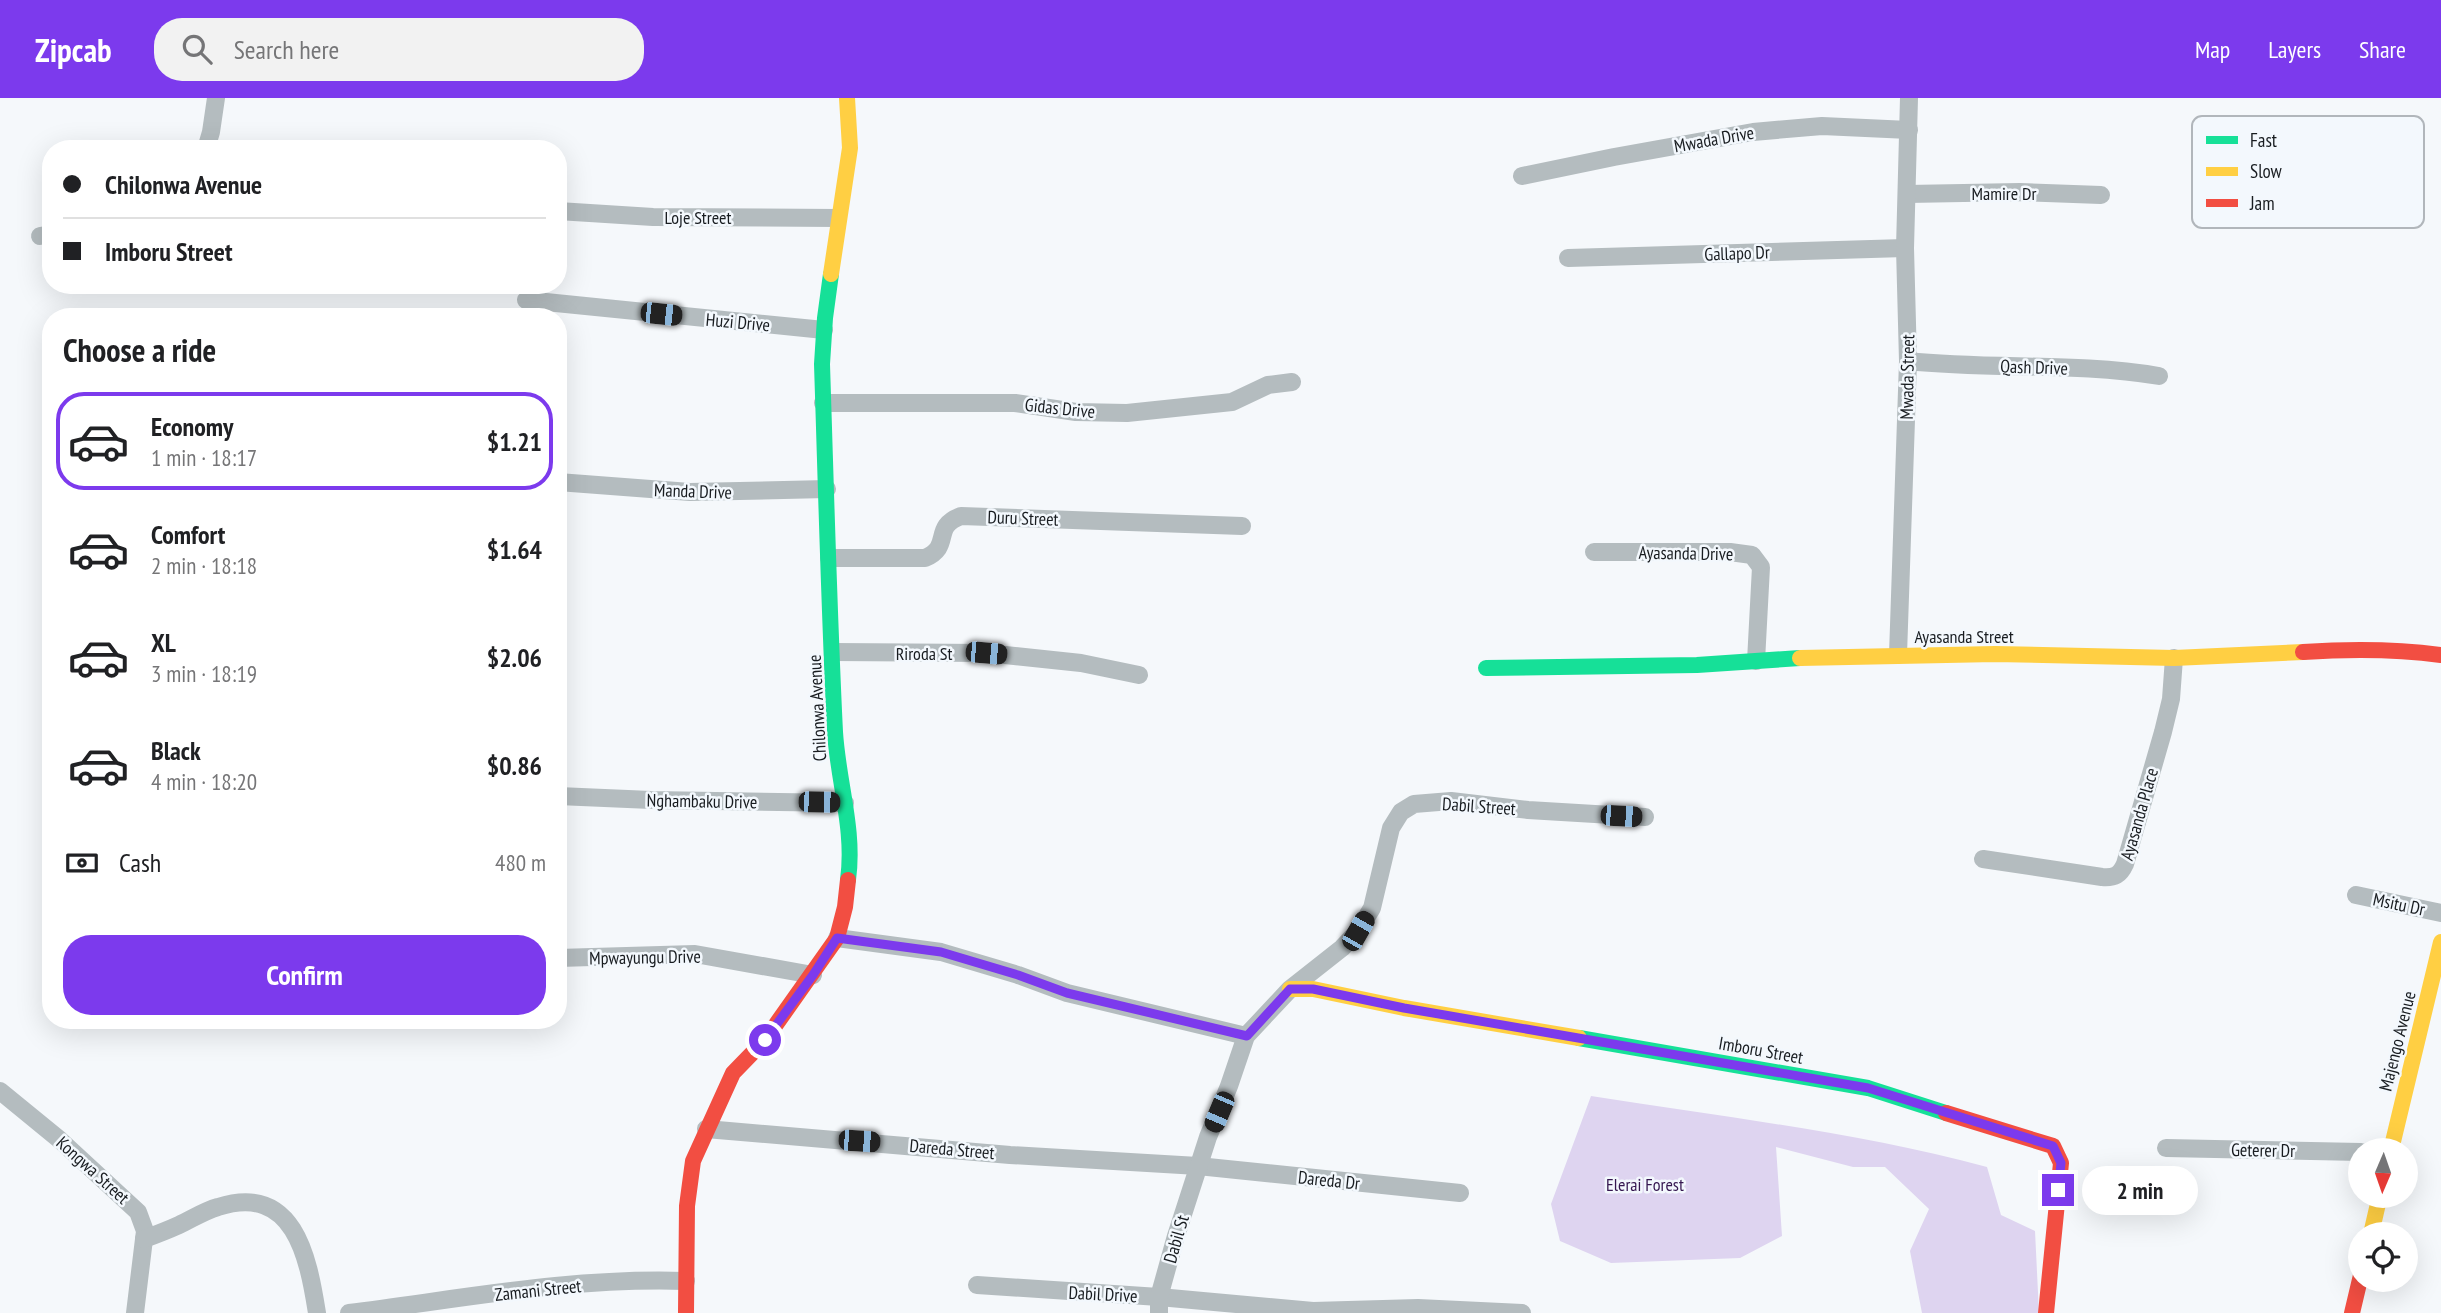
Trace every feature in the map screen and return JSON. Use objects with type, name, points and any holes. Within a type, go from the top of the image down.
[{"type":"street","points":[[209,140],[216,98]]},
{"type":"street","name":"Chilonwa Avenue","points":[[686,1313],[689,1181],[693,1161],[733,1073],[765,1040],[813,975],[837,938],[845,906],[850,868],[850,836],[836,743],[823,403],[824,330],[850,148],[847,98]]},
{"type":"street","name":"Mwada Street","points":[[1898,655],[1909,361],[1905,248],[1909,98]]},
{"type":"street","name":"Mwada Drive","points":[[1522,176],[1753,132],[1822,126],[1909,130]]},
{"type":"street","name":"Mamire Dr","points":[[1907,194],[2020,192],[2101,195]]},
{"type":"street","name":"Loje Street","points":[[567,212],[653,217],[838,218]]},
{"type":"street","name":"Gallapo Dr","points":[[1568,258],[1905,248]]},
{"type":"street","name":"Huzi Drive","points":[[526,300],[824,330]]},
{"type":"street","name":"Qash Drive","points":[[1909,361],[1943,365],[2113,370],[2159,376]]},
{"type":"street","name":"Gidas Drive","points":[[823,403],[1015,403],[1076,412],[1126,412],[1232,402],[1268,385],[1292,382]]},
{"type":"street","name":"Manda Drive","points":[[567,483],[690,492],[827,489]]},
{"type":"street","name":"Duru Street","points":[[829,558],[925,558],[936,553],[942,542],[943,528],[950,520],[961,516],[1242,526]]},
{"type":"street","name":"Ayasanda Drive","points":[[1594,552],[1730,552],[1752,555],[1761,567],[1756,661]]},
{"type":"street","name":"Ayasanda Street","points":[[1486,668],[1697,666],[1822,656],[1995,654],[2174,658],[2337,650],[2441,654]]},
{"type":"street","name":"Riroda St","points":[[833,652],[986,653],[1082,663],[1139,675]]},
{"type":"street","name":"Ayasanda Place","points":[[1983,859],[2111,878],[2121,872],[2126,864],[2163,732],[2171,699],[2174,658]]},
{"type":"street","name":"Nghambaku Drive","points":[[567,796],[845,803]]},
{"type":"street","name":"Dabil Street","points":[[1198,1167],[1247,1036],[1290,989],[1342,948],[1358,931],[1372,908],[1393,821],[1405,808],[1421,803],[1451,801],[1528,810],[1645,817]]},
{"type":"street","name":"Msitu Dr","points":[[2356,895],[2441,913]]},
{"type":"street","points":[[837,938],[941,952],[1067,993],[1247,1036]]},
{"type":"street","name":"Majengo Avenue","points":[[2394,1138],[2441,942]]},
{"type":"street","name":"Mpwayungu Drive","points":[[567,958],[695,954],[813,975]]},
{"type":"street","name":"Imboru Street","points":[[1290,989],[1313,989],[1404,1008],[1868,1088],[2053,1146],[2061,1163],[2046,1313]]},
{"type":"street","name":"Kongwa Street","points":[[0,1091],[60,1140],[138,1212],[142,1220],[144,1239],[135,1313]]},
{"type":"street","name":"Dareda Street","points":[[706,1129],[1010,1155],[1198,1167]]},
{"type":"street","name":"Geterer Dr","points":[[2166,1148],[2348,1152]]},
{"type":"street","name":"Dareda Dr","points":[[1198,1167],[1460,1192]]},
{"type":"street","name":"Dabil St","points":[[1159,1305],[1198,1167]]},
{"type":"street","points":[[144,1239],[232,1203],[256,1202],[268,1206],[283,1215],[292,1226],[307,1267],[317,1313]]},
{"type":"street","name":"Zamani Street","points":[[349,1313],[561,1287],[641,1280],[686,1281]]},
{"type":"street","name":"Dabil Drive","points":[[977,1284],[1159,1305],[1313,1311],[1418,1308],[1522,1313]]},
{"type":"street","points":[[2352,1313],[2357,1292]]},
{"type":"green space","name":"Elerai Forest","points":[[1591,1096],[1839,1135],[1987,1167],[2001,1215],[2035,1231],[2039,1313],[1922,1313],[1910,1251],[1929,1209],[1885,1167],[1853,1167],[1776,1147],[1782,1236],[1740,1258],[1611,1263],[1560,1241],[1551,1204]]},
{"type":"traffic: fast","points":[[831,274],[822,364],[835,732],[848,824],[848,880]]},
{"type":"traffic: fast","points":[[1486,668],[1697,665],[1800,658]]},
{"type":"traffic: fast","points":[[1579,1038],[1868,1088],[1946,1113]]},
{"type":"traffic: slow","points":[[831,274],[850,148],[847,98]]},
{"type":"traffic: slow","points":[[1800,658],[1995,654],[2174,658],[2303,652]]},
{"type":"traffic: slow","points":[[2394,1138],[2441,942]]},
{"type":"traffic: slow","points":[[1290,989],[1313,989],[1404,1008],[1579,1038]]},
{"type":"traffic: slow","points":[[2374,1222],[2377,1208]]},
{"type":"traffic: jam","points":[[2303,652],[2372,650],[2441,655]]},
{"type":"traffic: jam","points":[[686,1313],[687,1206],[693,1161],[733,1073],[765,1040],[837,938],[848,880]]},
{"type":"traffic: jam","points":[[1946,1113],[2053,1146],[2061,1163],[2046,1313]]},
{"type":"traffic: jam","points":[[2352,1313],[2357,1292]]},
{"type":"route","points":[[765,1040],[837,938],[941,952],[1067,993],[1247,1036],[1290,989],[1313,989],[1404,1008],[1868,1088],[2053,1146],[2061,1163],[2058,1190]]}]
